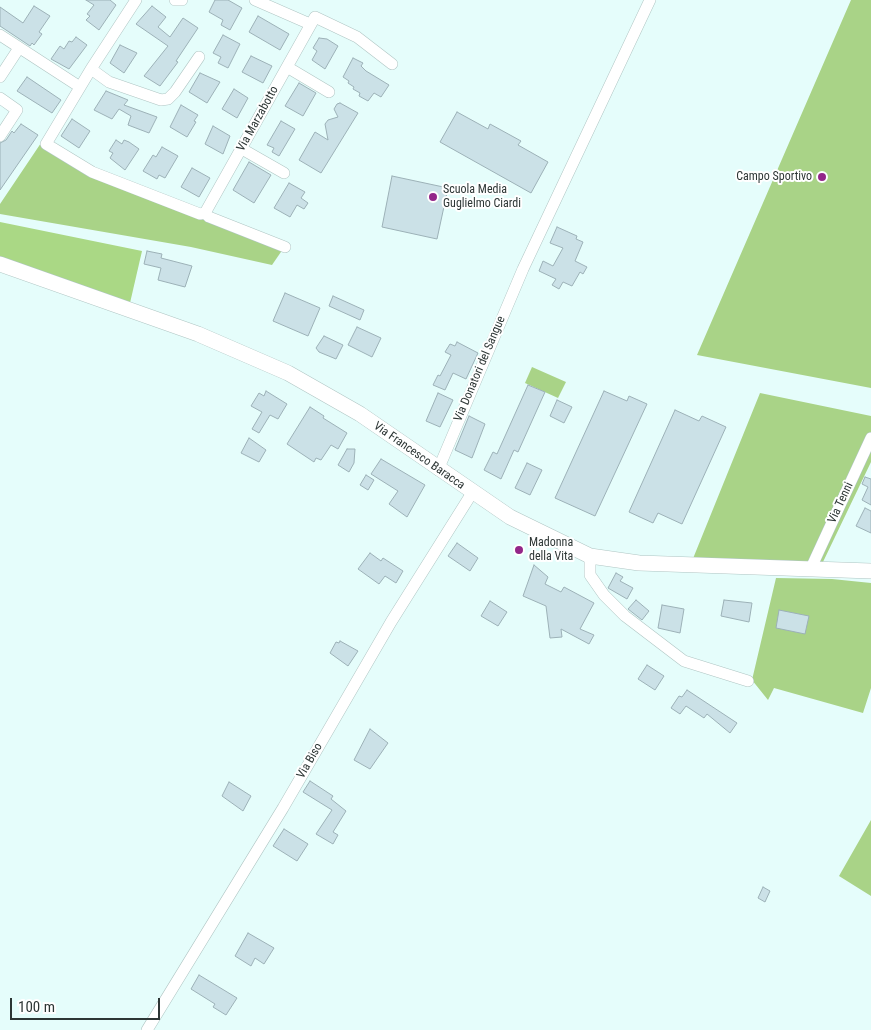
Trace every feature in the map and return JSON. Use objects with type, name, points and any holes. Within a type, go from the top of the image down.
[{"type":"street","points":[[136,0],[91,69],[46,144],[92,172],[200,214],[205,213],[209,217],[284,247]]},
{"type":"street","points":[[175,0],[182,0]]},
{"type":"street","points":[[255,0],[310,24],[314,17],[350,34],[392,64]]},
{"type":"street","name":"Via Donatori del Sangue","points":[[438,470],[523,269],[650,0]]},
{"type":"street","name":"Via Marzabotto","points":[[205,213],[310,24]]},
{"type":"street","points":[[0,35],[80,87]]},
{"type":"street","points":[[0,77],[19,48]]},
{"type":"street","points":[[91,69],[115,84],[161,100],[168,98],[175,92],[199,58]]},
{"type":"street","points":[[287,67],[329,92]]},
{"type":"street","points":[[0,98],[17,110],[0,136]]},
{"type":"street","points":[[242,148],[284,172]]},
{"type":"street","name":"Via Francesco Baracca","points":[[0,264],[198,334],[288,373],[360,414],[438,470],[510,517],[590,556],[638,563],[871,571]]},
{"type":"street","name":"Via Tenni","points":[[811,568],[871,438]]},
{"type":"street","name":"Via Biso","points":[[147,1030],[273,824],[391,622],[472,493]]},
{"type":"street","points":[[590,556],[590,575],[604,595],[625,616],[684,661],[748,681]]},
{"type":"green space","name":"Campo Sportivo","points":[[851,0],[871,0],[871,388],[697,355]]},
{"type":"green space","points":[[41,143],[51,151],[283,249],[272,265],[191,247],[0,214],[0,204]]},
{"type":"green space","points":[[0,222],[142,251],[130,303],[0,258]]},
{"type":"green space","points":[[532,367],[566,382],[558,398],[525,383]]},
{"type":"green space","points":[[760,393],[871,416],[871,462],[822,564],[692,561]]},
{"type":"green space","points":[[776,578],[832,579],[871,583],[871,688],[863,713],[774,688],[768,700],[752,680]]},
{"type":"green space","points":[[871,820],[871,896],[839,876]]},
{"type":"building","points":[[86,0],[110,0],[116,5],[99,30],[86,20],[90,16],[87,14],[94,5]]},
{"type":"building","points":[[215,0],[228,0],[242,8],[230,30],[221,25],[223,20],[209,12]]},
{"type":"building","points":[[34,6],[50,16],[39,32],[42,34],[34,45],[32,43],[30,46],[0,26],[0,7],[23,23]]},
{"type":"building","points":[[152,6],[166,17],[158,27],[170,37],[183,18],[198,28],[176,61],[178,62],[160,86],[144,76],[168,46],[136,24]]},
{"type":"building","points":[[258,16],[289,34],[280,50],[249,32]]},
{"type":"building","points":[[223,35],[240,44],[228,68],[218,63],[221,57],[213,53]]},
{"type":"building","points":[[76,37],[87,45],[69,69],[51,59],[60,46],[64,49],[69,41],[72,42]]},
{"type":"building","points":[[319,38],[327,39],[338,46],[325,69],[312,60],[317,51],[313,48]]},
{"type":"building","points":[[120,45],[137,53],[124,73],[110,63]]},
{"type":"building","points":[[251,56],[272,66],[263,83],[242,72]]},
{"type":"building","points":[[353,58],[363,63],[361,66],[366,71],[389,85],[381,97],[374,93],[368,101],[359,96],[360,93],[353,89],[354,87],[348,83],[349,81],[343,77]]},
{"type":"building","points":[[200,73],[220,82],[207,103],[189,92]]},
{"type":"building","points":[[27,77],[61,100],[52,113],[17,91]]},
{"type":"building","points":[[299,83],[316,93],[303,116],[285,106]]},
{"type":"building","points":[[234,89],[248,98],[237,118],[222,109]]},
{"type":"building","points":[[106,91],[128,100],[124,105],[157,117],[149,133],[128,125],[131,116],[119,109],[112,119],[94,110]]},
{"type":"building","points":[[340,103],[358,113],[321,173],[299,160],[315,132],[328,140],[325,124],[328,120],[338,117],[334,109]]},
{"type":"building","points":[[181,105],[198,115],[187,137],[170,127]]},
{"type":"building","points":[[457,112],[488,129],[490,124],[521,141],[518,145],[548,162],[531,193],[440,142]]},
{"type":"building","points":[[72,119],[90,131],[79,148],[61,136]]},
{"type":"building","points":[[281,121],[295,129],[279,156],[272,152],[274,148],[267,145]]},
{"type":"building","points":[[21,124],[38,135],[0,190],[0,143],[6,140],[12,131],[14,133]]},
{"type":"building","points":[[213,126],[230,136],[223,154],[205,144]]},
{"type":"building","points":[[116,140],[122,144],[124,140],[139,149],[125,170],[110,158],[113,153],[109,151]]},
{"type":"building","points":[[162,147],[178,156],[165,178],[159,175],[157,179],[143,171],[153,155],[156,157]]},
{"type":"building","points":[[249,162],[271,175],[254,203],[233,190]]},
{"type":"building","points":[[192,168],[210,178],[199,197],[181,187]]},
{"type":"building","points":[[392,176],[448,188],[437,239],[382,227]]},
{"type":"building","points":[[289,183],[305,192],[301,198],[308,203],[304,209],[297,205],[290,217],[274,208]]},
{"type":"building","points":[[557,227],[577,236],[576,239],[583,242],[575,261],[587,267],[583,274],[580,272],[572,286],[563,282],[559,289],[552,285],[556,279],[539,271],[543,261],[553,266],[563,248],[550,243]]},
{"type":"building","points":[[147,251],[162,254],[161,258],[192,266],[185,287],[158,280],[161,268],[144,264]]},
{"type":"building","points":[[285,293],[320,308],[308,336],[273,321]]},
{"type":"building","points":[[333,296],[364,310],[360,320],[329,306]]},
{"type":"building","points":[[357,327],[381,338],[372,357],[348,345]]},
{"type":"building","points":[[324,336],[343,345],[336,359],[319,352],[316,348]]},
{"type":"building","points":[[457,342],[478,353],[466,379],[453,373],[445,390],[433,385],[451,355],[445,352],[450,344],[455,346]]},
{"type":"building","points":[[528,385],[545,392],[518,452],[514,450],[501,479],[484,470],[493,452],[497,454]]},
{"type":"building","points":[[266,391],[287,404],[278,419],[270,415],[259,433],[252,429],[262,412],[251,406],[259,393],[264,396]]},
{"type":"building","points":[[604,391],[627,401],[629,396],[647,404],[595,516],[555,498]]},
{"type":"building","points":[[438,393],[453,400],[440,427],[426,421]]},
{"type":"building","points":[[557,400],[572,407],[564,423],[550,416]]},
{"type":"building","points":[[310,407],[324,416],[323,418],[347,433],[338,449],[331,445],[321,460],[316,458],[314,462],[287,444]]},
{"type":"building","points":[[675,410],[699,421],[702,416],[726,427],[682,524],[658,513],[653,523],[629,512]]},
{"type":"building","points":[[469,416],[485,424],[472,458],[455,450]]},
{"type":"building","points":[[249,438],[266,450],[259,462],[241,453]]},
{"type":"building","points":[[347,449],[355,449],[354,463],[349,472],[338,465]]},
{"type":"building","points":[[381,459],[425,485],[407,517],[389,504],[398,491],[371,474]]},
{"type":"building","points":[[527,463],[542,470],[530,495],[515,488]]},
{"type":"building","points":[[366,475],[374,480],[368,490],[360,485]]},
{"type":"building","points":[[865,477],[871,479],[871,505],[862,500],[868,487],[862,484]]},
{"type":"building","points":[[865,508],[871,511],[871,533],[856,526]]},
{"type":"building","points":[[457,543],[478,558],[470,571],[448,556]]},
{"type":"building","points":[[370,553],[381,561],[383,558],[403,571],[396,583],[385,576],[379,584],[358,569]]},
{"type":"building","points":[[534,565],[548,577],[545,584],[561,592],[564,587],[594,603],[580,629],[594,635],[589,644],[561,629],[562,637],[550,638],[546,606],[523,596]]},
{"type":"building","points":[[616,573],[623,577],[620,581],[633,588],[627,599],[608,588]]},
{"type":"building","points":[[636,600],[649,611],[642,620],[628,609]]},
{"type":"building","points":[[724,600],[752,603],[749,622],[721,616]]},
{"type":"building","points":[[490,601],[507,612],[498,626],[481,616]]},
{"type":"building","points":[[662,605],[684,609],[680,633],[658,628]]},
{"type":"building","points":[[779,610],[809,616],[805,634],[776,628]]},
{"type":"building","points":[[340,641],[358,651],[348,666],[330,653],[336,642],[339,643]]},
{"type":"building","points":[[647,665],[664,676],[655,690],[638,679]]},
{"type":"building","points":[[687,690],[737,723],[730,733],[707,714],[704,718],[686,706],[680,714],[671,708],[679,696],[682,697]]},
{"type":"building","points":[[370,729],[388,743],[370,769],[354,760]]},
{"type":"building","points":[[310,781],[333,796],[331,799],[346,811],[333,832],[338,835],[333,844],[316,834],[332,810],[303,792]]},
{"type":"building","points":[[229,782],[251,796],[243,811],[222,796]]},
{"type":"building","points":[[284,829],[308,844],[297,861],[273,846]]},
{"type":"building","points":[[763,887],[770,891],[765,902],[758,898]]},
{"type":"building","points":[[248,933],[274,948],[264,964],[255,958],[251,966],[235,956]]},
{"type":"building","points":[[199,975],[237,998],[226,1015],[213,1007],[215,1004],[191,989]]},
{"type":"place","name":"Campo Sportivo","points":[[822,177]]},
{"type":"place","name":"Scuola Media Guglielmo Ciardi","points":[[433,197]]},
{"type":"place","name":"Madonna della Vita","points":[[519,550]]}]
